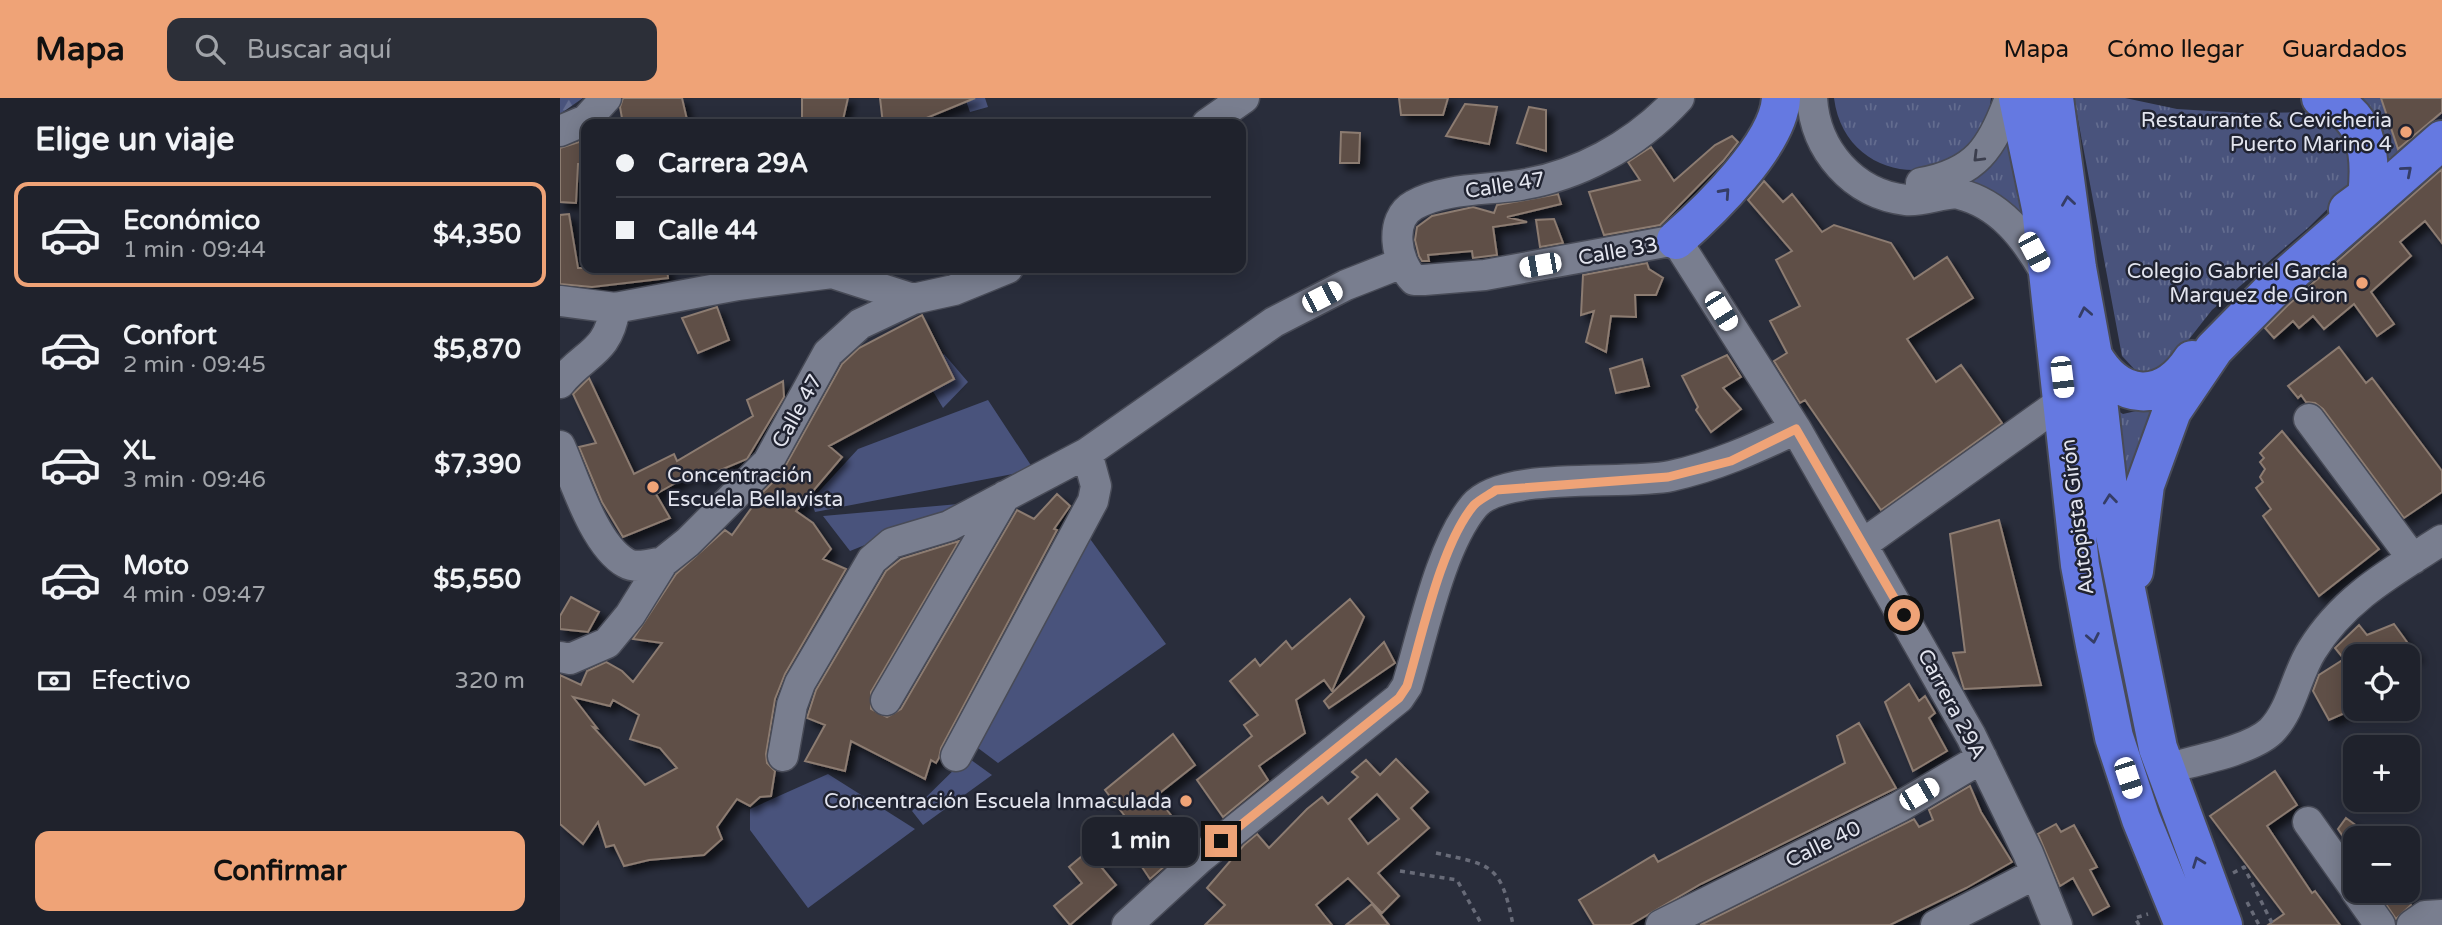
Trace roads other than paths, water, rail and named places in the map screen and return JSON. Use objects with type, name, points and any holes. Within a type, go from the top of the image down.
[{"type":"highway","points":[[1676,240],[1708,212],[1736,181],[1760,146],[1780,108],[1781,98]]},
{"type":"highway","points":[[2094,355],[2102,371],[2115,383],[2131,390],[2148,391],[2165,387],[2180,378],[2209,335],[2256,284],[2309,237],[2367,196],[2371,167],[2367,140],[2354,118],[2333,102],[2321,98]]},
{"type":"highway","name":"Autopista Girón","points":[[2043,100],[2041,208],[2080,565],[2115,737],[2141,820],[2167,922]]},
{"type":"highway","name":"Autopista Girón","points":[[2043,100],[2094,355],[2111,515],[2165,769],[2233,909]]},
{"type":"highway","points":[[2137,640],[2133,562],[2145,485],[2172,411],[2234,324],[2442,140]]},
{"type":"street","points":[[587,119],[606,98]]},
{"type":"street","points":[[1214,119],[1244,98]]},
{"type":"street","name":"Calle 47","points":[[1402,262],[1397,243],[1399,227],[1402,216],[1412,205],[1438,195],[1550,179],[1635,139],[1679,98]]},
{"type":"street","points":[[1812,98],[1816,125],[1826,148],[1841,168],[1860,184],[1882,195],[1907,200],[1932,199],[1956,193],[1979,202],[2013,226],[2034,252],[2050,281]]},
{"type":"street","points":[[1827,98],[1831,123],[1845,149],[1859,162],[1893,181],[1922,184],[1950,177],[1975,162],[1994,139],[2010,98]]},
{"type":"street","points":[[560,131],[581,122]]},
{"type":"street","name":"Calle 33","points":[[1402,262],[1414,280],[1424,281],[1485,275],[1676,240]]},
{"type":"street","name":"Carrera 29A","points":[[1676,240],[1796,429],[1863,544],[1982,758],[2028,853],[2057,925]]},
{"type":"street","points":[[783,756],[792,705],[800,683],[872,560],[892,543],[949,526],[1087,453],[1274,322],[1346,285],[1402,262]]},
{"type":"street","points":[[560,301],[615,308],[738,285],[832,273],[913,299]]},
{"type":"street","name":"Calle 47","points":[[560,657],[570,659],[607,643],[630,615],[663,562],[688,542],[768,462],[828,353],[860,324],[913,299],[954,290],[996,273]]},
{"type":"street","points":[[560,383],[594,352],[612,330],[615,308]]},
{"type":"street","points":[[1863,544],[2064,400]]},
{"type":"street","points":[[2309,419],[2413,559]]},
{"type":"street","points":[[1127,925],[1200,858],[1399,698],[1407,686],[1440,577],[1462,523],[1476,503],[1496,490],[1668,477],[1731,461],[1796,429]]},
{"type":"street","points":[[560,446],[568,490],[611,549],[626,564],[639,566],[663,562]]},
{"type":"street","points":[[956,756],[1093,501],[1096,486],[1087,453]]},
{"type":"street","points":[[886,700],[1005,496]]},
{"type":"street","points":[[2165,769],[2252,742],[2270,732],[2282,714],[2310,652],[2333,619],[2366,588],[2442,540]]},
{"type":"street","name":"Calle 40","points":[[1661,925],[1899,807],[1982,758]]},
{"type":"street","points":[[2308,822],[2343,872]]},
{"type":"street","points":[[1936,925],[2035,874]]},
{"type":"street","points":[[2365,903],[2380,925]]},
{"type":"street","points":[[2412,925],[2425,916],[2442,915]]},
{"type":"place","name":"Restaurante & Cevicheria Puerto Marino 4","points":[[2406,132]]},
{"type":"place","name":"Colegio Gabriel Garcia Marquez de Giron","points":[[2362,283]]},
{"type":"place","name":"Concentración Escuela Bellavista","points":[[653,487]]},
{"type":"place","name":"Concentración Escuela Inmaculada","points":[[1186,801]]}]
